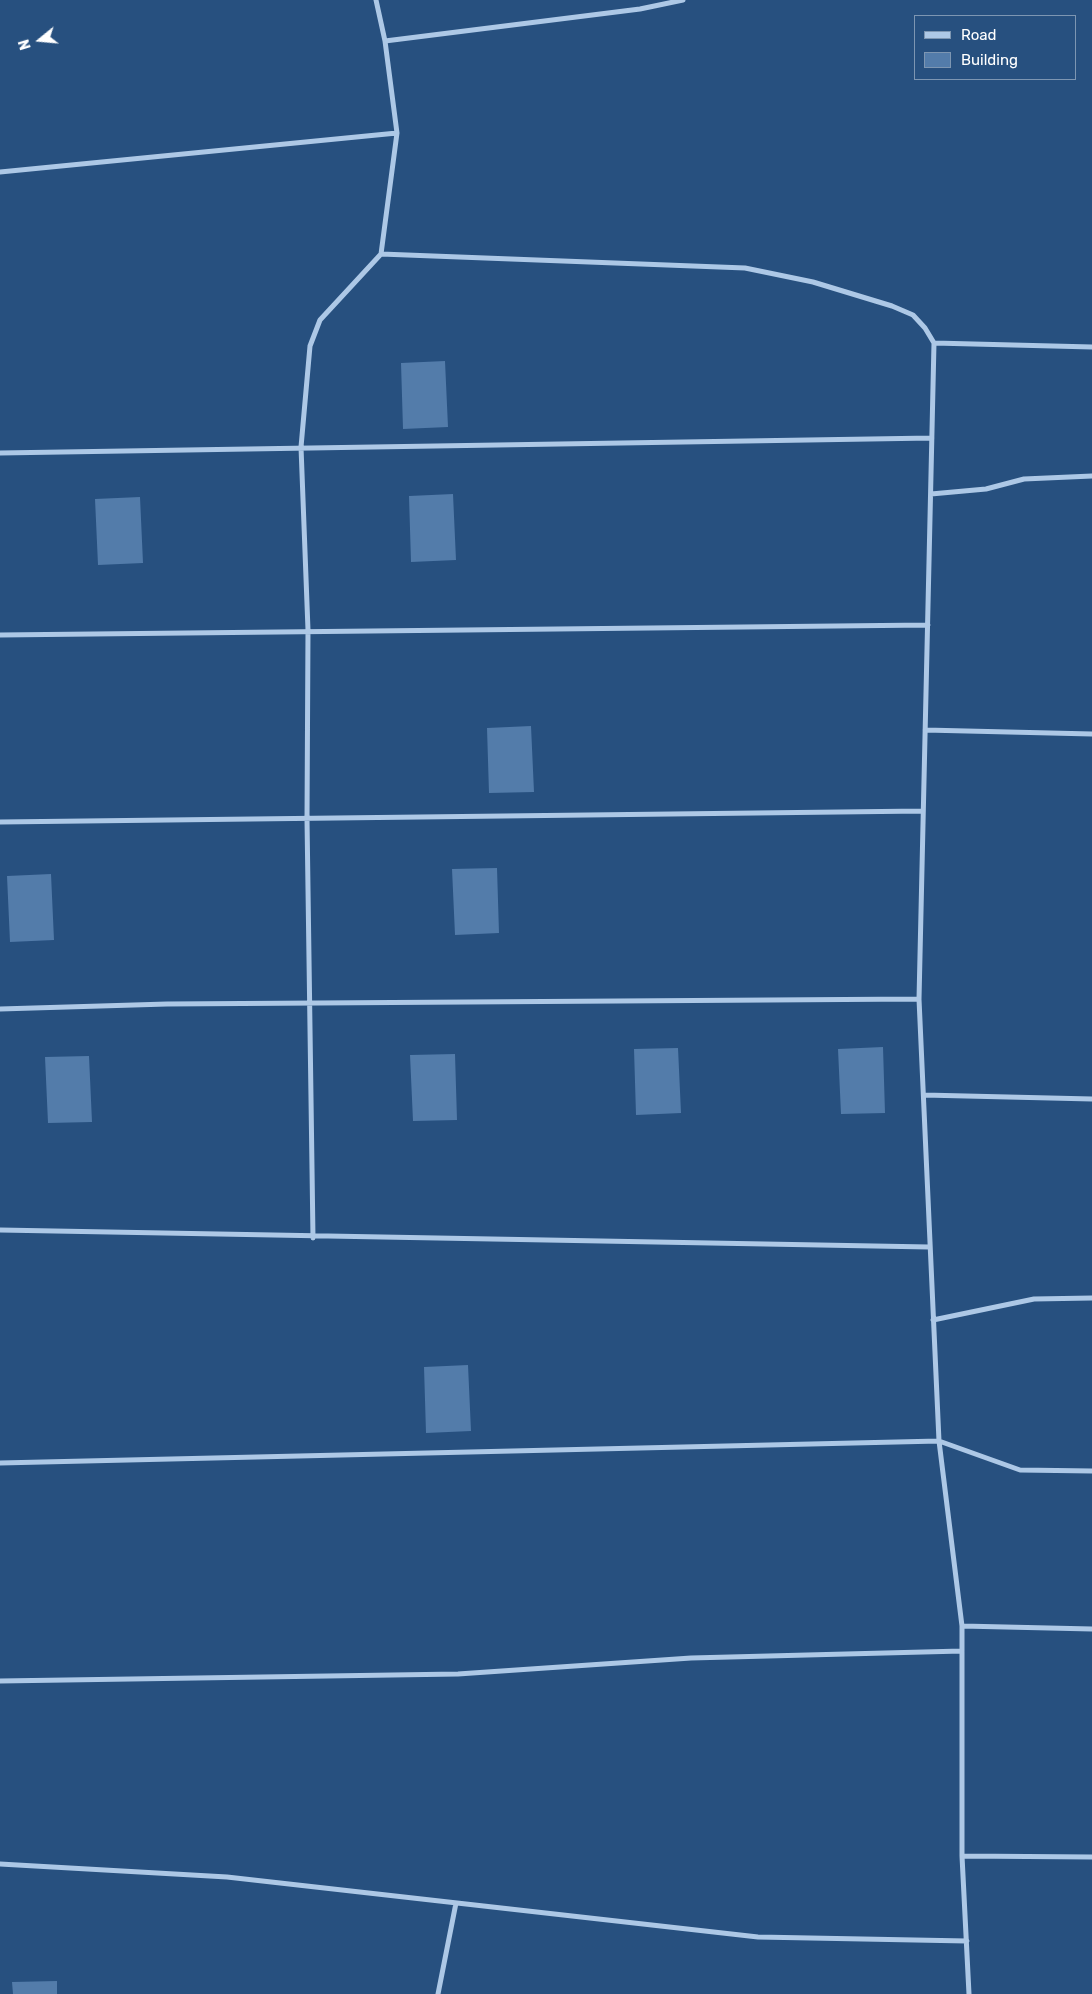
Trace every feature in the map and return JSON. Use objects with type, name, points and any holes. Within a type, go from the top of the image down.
[{"type":"street","points":[[313,1238],[307,819],[308,630],[301,446],[310,346],[320,320],[381,254],[397,133],[385,41],[376,0]]},
{"type":"street","points":[[385,41],[640,9],[683,0]]},
{"type":"street","points":[[0,172],[397,133]]},
{"type":"street","points":[[381,254],[745,268],[813,282],[892,306],[913,315],[926,328],[934,344],[919,999],[939,1441],[962,1626],[962,1856],[969,1994]]},
{"type":"street","points":[[934,344],[1092,347]]},
{"type":"street","points":[[0,453],[301,446],[932,438]]},
{"type":"street","points":[[931,494],[986,489],[1024,479],[1092,476]]},
{"type":"street","points":[[0,635],[308,630],[928,625]]},
{"type":"street","points":[[925,730],[1092,734]]},
{"type":"street","points":[[0,822],[166,818],[307,819],[923,811]]},
{"type":"street","points":[[0,1009],[310,1003],[919,999]]},
{"type":"street","points":[[924,1094],[1092,1099]]},
{"type":"street","points":[[0,1230],[313,1238],[929,1247]]},
{"type":"street","points":[[933,1320],[1034,1299],[1092,1298]]},
{"type":"street","points":[[0,1463],[939,1441],[1020,1470],[1092,1471]]},
{"type":"street","points":[[962,1626],[1092,1629]]},
{"type":"street","points":[[0,1681],[458,1674],[692,1658],[962,1651]]},
{"type":"street","points":[[962,1856],[1092,1857]]},
{"type":"street","points":[[0,1864],[227,1877],[758,1937],[967,1941]]},
{"type":"street","points":[[438,1994],[456,1903]]},
{"type":"building","points":[[445,361],[448,427],[403,429],[401,363]]},
{"type":"building","points":[[453,494],[456,560],[411,562],[409,496]]},
{"type":"building","points":[[140,497],[143,563],[98,565],[95,499]]},
{"type":"building","points":[[531,726],[534,792],[489,793],[487,728]]},
{"type":"building","points":[[497,868],[499,933],[455,935],[452,869]]},
{"type":"building","points":[[51,874],[54,940],[10,942],[7,876]]},
{"type":"building","points":[[883,1047],[885,1113],[841,1114],[838,1049]]},
{"type":"building","points":[[678,1048],[681,1113],[636,1115],[634,1049]]},
{"type":"building","points":[[455,1054],[457,1120],[413,1121],[410,1055]]},
{"type":"building","points":[[89,1056],[92,1122],[48,1123],[45,1057]]},
{"type":"building","points":[[468,1365],[471,1431],[426,1433],[424,1367]]},
{"type":"building","points":[[57,1981],[57,1994],[13,1994],[12,1982]]}]
